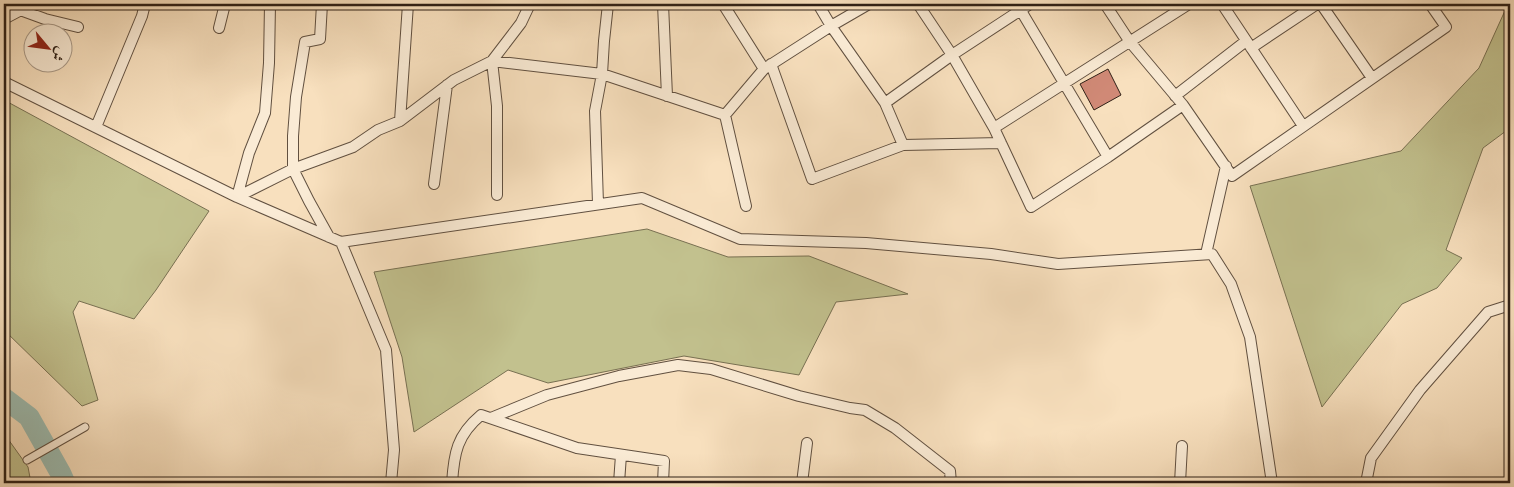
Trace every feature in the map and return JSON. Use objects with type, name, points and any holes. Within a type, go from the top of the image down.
[{"type":"street","points":[[4,4],[45,19],[78,27]]},
{"type":"street","points":[[4,19],[38,4]]},
{"type":"street","points":[[96,127],[142,16],[145,4]]},
{"type":"street","points":[[219,28],[225,4]]},
{"type":"street","points":[[237,196],[249,153],[265,113],[269,63],[270,4]]},
{"type":"street","points":[[322,4],[320,39],[305,42],[296,97],[293,169],[329,237]]},
{"type":"street","points":[[400,121],[408,4]]},
{"type":"street","points":[[237,196],[293,169],[353,147],[378,130],[400,121],[454,80],[492,61],[521,22],[530,4]]},
{"type":"street","points":[[598,204],[595,111],[602,74],[608,4]]},
{"type":"street","points":[[663,4],[667,96]]},
{"type":"street","points":[[723,4],[768,66],[812,179],[903,145],[1001,143]]},
{"type":"street","points":[[818,4],[831,26],[885,103],[903,145]]},
{"type":"street","points":[[725,115],[768,66],[869,4]]},
{"type":"street","points":[[918,4],[952,55],[994,128],[1031,207],[1183,105]]},
{"type":"street","points":[[1105,4],[1130,42],[1183,105],[1232,176],[1446,27],[1430,4]]},
{"type":"street","points":[[994,128],[1189,4]]},
{"type":"street","points":[[1222,4],[1303,126]]},
{"type":"street","points":[[1175,96],[1249,44],[1316,4]]},
{"type":"street","points":[[1321,4],[1372,78]]},
{"type":"street","points":[[885,103],[1022,6],[1064,84],[1108,157]]},
{"type":"street","points":[[492,61],[602,74],[725,115]]},
{"type":"street","points":[[492,61],[497,106],[497,195]]},
{"type":"street","points":[[4,82],[237,196],[341,242],[642,198],[740,239],[866,242],[991,254],[1058,264],[1212,254],[1231,284],[1250,337],[1272,483]]},
{"type":"street","points":[[434,184],[447,85]]},
{"type":"street","points":[[725,115],[746,206]]},
{"type":"street","points":[[1206,254],[1226,166]]},
{"type":"street","points":[[341,242],[386,350],[394,450],[391,483]]},
{"type":"street","points":[[1366,483],[1371,458],[1420,390],[1488,312],[1510,305]]},
{"type":"street","points":[[491,418],[547,395],[619,376],[678,365],[711,369],[799,396],[865,410],[895,428],[950,471],[951,483]]},
{"type":"street","points":[[452,483],[458,442],[469,425],[481,415],[577,448],[664,461],[663,483]]},
{"type":"street","points":[[27,460],[85,427]]},
{"type":"street","points":[[802,483],[807,443]]},
{"type":"street","points":[[1180,483],[1182,446]]},
{"type":"street","points":[[619,483],[621,455]]},
{"type":"shaded area","points":[[1508,4],[1510,4],[1510,128],[1483,148],[1446,250],[1462,258],[1437,288],[1402,304],[1322,407],[1250,186],[1401,151],[1479,68]]},
{"type":"shaded area","points":[[4,100],[209,211],[156,290],[134,319],[79,301],[73,312],[98,400],[82,406],[4,330]]},
{"type":"shaded area","points":[[647,229],[728,257],[809,256],[908,294],[836,302],[799,375],[684,356],[548,383],[508,370],[414,432],[402,357],[374,272]]},
{"type":"shaded area","points":[[4,435],[28,467],[31,483],[4,483]]},
{"type":"building","points":[[1108,69],[1121,95],[1094,110],[1080,84]]},
{"type":"waterway","points":[[4,398],[29,417],[65,483]]}]
